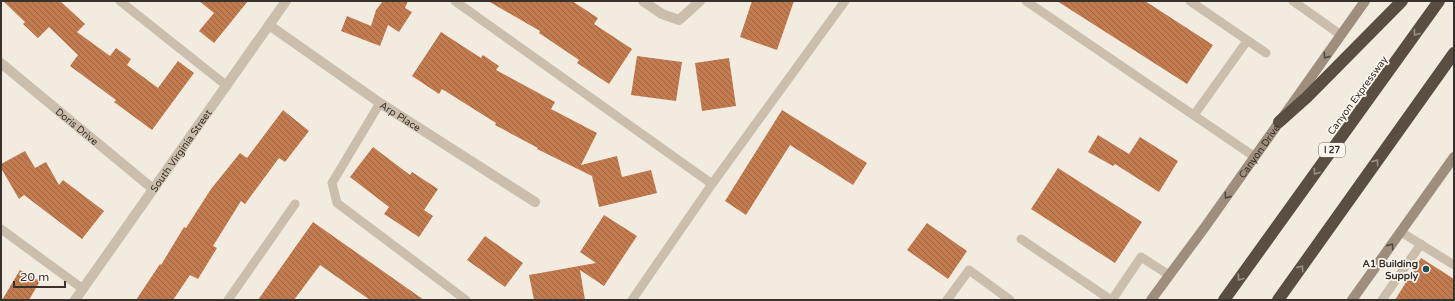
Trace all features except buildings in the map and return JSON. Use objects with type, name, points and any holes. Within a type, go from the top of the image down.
[{"type":"highway","points":[[1279,122],[1307,97],[1402,1]]},
{"type":"highway","name":"Canyon Expressway","points":[[1224,300],[1439,1]]},
{"type":"highway","points":[[1278,300],[1454,53]]},
{"type":"main road","name":"Canyon Drive","points":[[1151,300],[1255,157],[1365,1]]},
{"type":"main road","points":[[1352,300],[1454,157]]},
{"type":"street","name":"South Virginia Street","points":[[75,300],[286,1]]},
{"type":"street","points":[[643,1],[662,14],[679,20],[700,1]]},
{"type":"street","name":"Arp Place","points":[[269,26],[380,104],[534,202]]},
{"type":"street","name":"Doris Drive","points":[[1,63],[153,189]]},
{"type":"lane","points":[[120,1],[227,86]]},
{"type":"lane","points":[[455,1],[712,184]]},
{"type":"lane","points":[[632,300],[712,184],[845,1]]},
{"type":"lane","points":[[1026,1],[1255,157]]},
{"type":"lane","points":[[1190,1],[1266,53]]},
{"type":"lane","points":[[1293,1],[1341,35]]},
{"type":"lane","points":[[1194,115],[1248,41]]},
{"type":"lane","points":[[380,104],[332,184],[336,203],[466,300]]},
{"type":"lane","points":[[228,300],[295,204]]},
{"type":"lane","points":[[1,229],[83,288]]},
{"type":"lane","points":[[1401,232],[1454,265]]},
{"type":"lane","points":[[1021,239],[1111,300],[1141,257],[1169,275]]},
{"type":"lane","points":[[1382,300],[1421,244]]},
{"type":"lane","points":[[947,300],[969,270],[1010,300]]},
{"type":"place","name":"A1 Building Supply","points":[[1426,269]]}]
